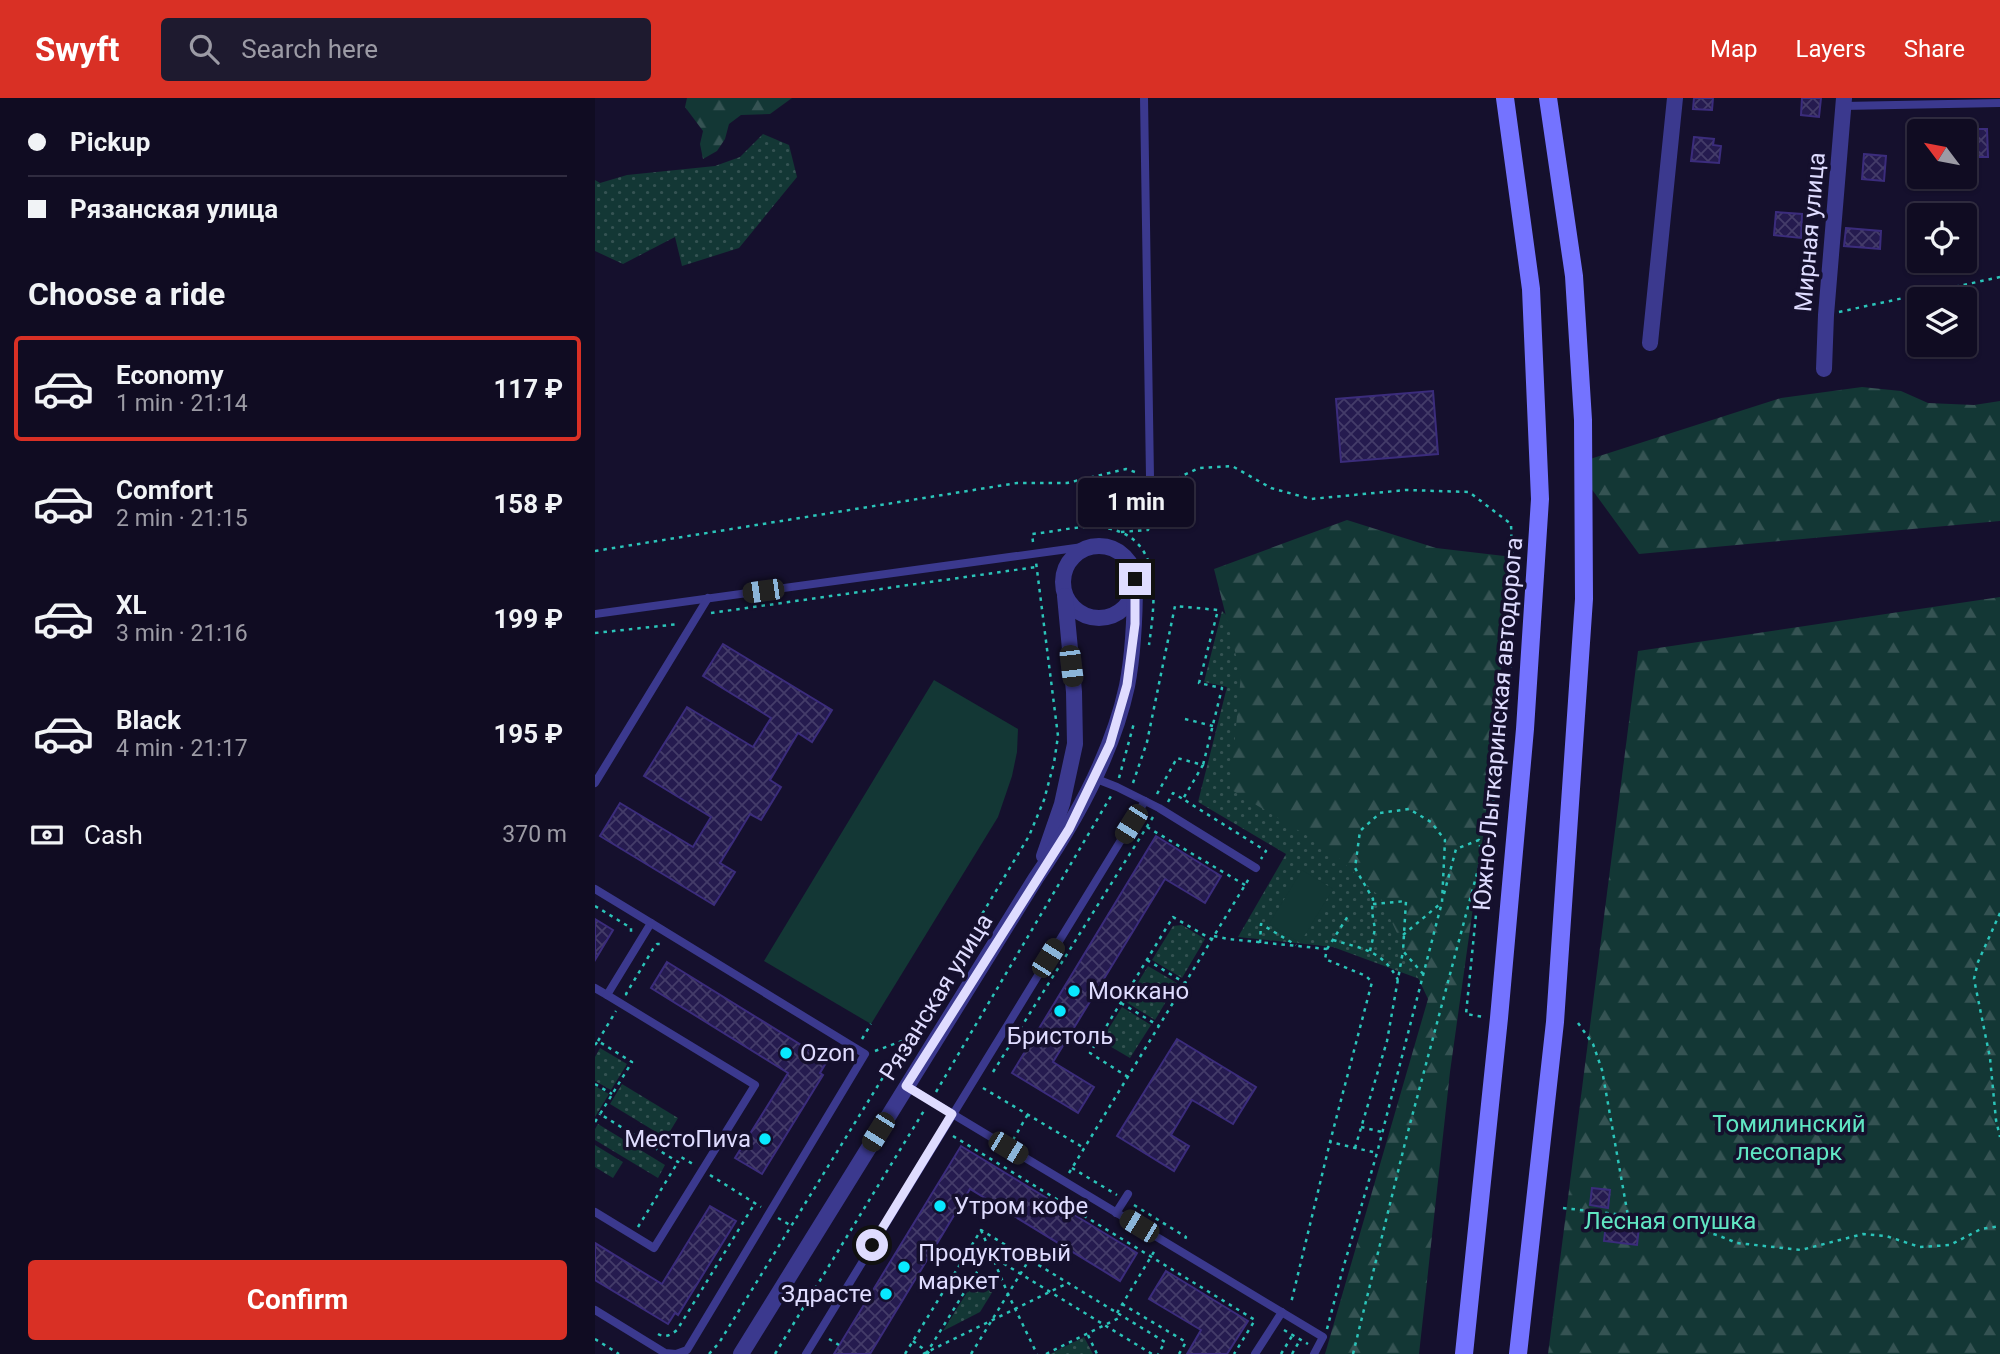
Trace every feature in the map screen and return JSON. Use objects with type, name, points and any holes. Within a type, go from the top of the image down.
[{"type":"main road","name":"Южно-Лыткаринская автодорога","points":[[1464,1354],[1499,1018],[1525,729],[1540,499],[1531,289],[1505,98]]},
{"type":"main road","points":[[1518,1354],[1555,1022],[1584,599],[1583,420],[1575,289],[1551,104]]},
{"type":"street","points":[[1650,343],[1675,98]]},
{"type":"street","name":"Мирная улица","points":[[1824,369],[1843,102]]},
{"type":"street","points":[[1103,545],[1125,556],[1135,579],[1134,592],[1128,603],[1121,611],[1101,618],[1080,614],[1065,596],[1062,584],[1063,571],[1078,551],[1103,545]]},
{"type":"street","name":"Рязанская улица","points":[[741,1354],[1069,829],[1110,744],[1127,685],[1135,624],[1135,579]]},
{"type":"street","name":"Рязанская улица","points":[[1036,878],[1062,804],[1075,744],[1075,692],[1065,596]]},
{"type":"lane","points":[[1144,98],[1150,477]]},
{"type":"lane","points":[[1843,102],[2000,103]]},
{"type":"lane","points":[[595,614],[1090,546]]},
{"type":"lane","points":[[595,783],[708,598]]},
{"type":"lane","points":[[1093,778],[1161,809],[1256,868]]},
{"type":"lane","points":[[806,1354],[1145,802]]},
{"type":"lane","points":[[595,889],[865,1054],[687,1350],[676,1354],[665,1353],[595,1310]]},
{"type":"lane","points":[[607,995],[650,923]]},
{"type":"lane","points":[[595,988],[755,1085],[654,1248],[595,1212]]},
{"type":"lane","points":[[906,1086],[1323,1337],[1315,1351]]},
{"type":"lane","points":[[1116,1213],[1126,1197]]},
{"type":"lane","points":[[1255,1354],[1282,1312]]},
{"type":"path","points":[[1826,315],[2000,277]]},
{"type":"path","points":[[595,551],[1017,483],[1067,483],[1126,469],[1168,482],[1199,468],[1232,466],[1271,488],[1311,499],[1406,490],[1469,492],[1511,524],[1515,635],[1499,732],[1492,817],[1406,1139],[1353,1354]]},
{"type":"path","points":[[1120,532],[1148,530],[1153,510],[1150,477]]},
{"type":"path","points":[[707,614],[1037,566]]},
{"type":"path","points":[[709,1354],[719,1343],[907,1039],[1029,836],[1044,800],[1058,736],[1040,590]]},
{"type":"path","points":[[1130,793],[1147,742],[1175,606],[1218,610],[1199,683],[1222,688],[1203,765],[1183,799]]},
{"type":"path","points":[[595,633],[683,624]]},
{"type":"path","points":[[1185,719],[1213,726]]},
{"type":"path","points":[[1161,809],[1156,795],[1177,758],[1203,765]]},
{"type":"path","points":[[991,1077],[1147,827],[1173,793],[1266,851],[1064,1182]]},
{"type":"path","points":[[1370,951],[1375,929],[1373,899],[1355,868],[1360,831],[1380,813],[1409,809],[1431,822],[1445,840],[1442,902],[1403,935]]},
{"type":"path","points":[[1147,827],[1245,885]]},
{"type":"path","points":[[1329,1319],[1383,1132],[1456,849],[1479,840],[1482,856],[1466,1014],[1487,1017]]},
{"type":"path","points":[[1355,1148],[1387,1041],[1403,951],[1406,901],[1373,904]]},
{"type":"path","points":[[595,906],[631,928],[628,942]]},
{"type":"path","points":[[2000,913],[1978,961],[1974,979],[1990,1058],[2000,1137]]},
{"type":"path","points":[[1282,1312],[1290,1305],[1372,982],[1366,976],[1325,960],[1327,950],[1348,916]]},
{"type":"path","points":[[1128,1077],[1090,1053],[1173,917],[1213,938],[1327,950]]},
{"type":"path","points":[[1260,943],[1261,924],[1299,947]]},
{"type":"path","points":[[1333,940],[1370,951],[1385,960],[1398,980]]},
{"type":"path","points":[[595,1122],[632,1062],[596,1043],[657,944],[667,945]]},
{"type":"path","points":[[1403,951],[1424,975]]},
{"type":"path","points":[[1147,960],[1185,983]]},
{"type":"path","points":[[1121,1003],[1159,1026]]},
{"type":"path","points":[[1579,1023],[1593,1044],[1602,1070],[1628,1216]]},
{"type":"path","points":[[856,1049],[871,1024]]},
{"type":"path","points":[[865,1054],[907,1039]]},
{"type":"path","points":[[1144,1051],[1149,1053]]},
{"type":"path","points":[[595,1084],[612,1094]]},
{"type":"path","points":[[983,1088],[1084,1148]]},
{"type":"path","points":[[600,1114],[678,1161]]},
{"type":"path","points":[[1361,1127],[1383,1132]]},
{"type":"path","points":[[953,1136],[1255,1320],[1234,1354]]},
{"type":"path","points":[[1330,1142],[1377,1153]]},
{"type":"path","points":[[633,1235],[681,1157],[769,1212]]},
{"type":"path","points":[[1072,1168],[1126,1197],[1186,1237],[1184,1241],[1196,1248]]},
{"type":"path","points":[[649,1329],[660,1336],[677,1330],[755,1203]]},
{"type":"path","points":[[1563,1208],[1650,1219],[1717,1235],[1737,1243],[1801,1250],[1863,1234],[1886,1236],[1920,1247],[1949,1245],[1982,1229],[2000,1226]]},
{"type":"path","points":[[981,1230],[1037,1354]]},
{"type":"path","points":[[926,1354],[988,1254],[1142,1348],[1156,1354],[1165,1342],[981,1230]]},
{"type":"path","points":[[905,1354],[981,1230]]},
{"type":"path","points":[[1117,1313],[1162,1240]]},
{"type":"path","points":[[971,1354],[1029,1260]]},
{"type":"path","points":[[926,1354],[1067,1283]]},
{"type":"path","points":[[1122,1304],[1186,1342],[1179,1354]]},
{"type":"path","points":[[1046,1354],[1123,1317]]},
{"type":"path","points":[[1274,1324],[1315,1351]]},
{"type":"path","points":[[1087,1334],[1097,1354]]},
{"type":"path","points":[[1280,1354],[1292,1335]]},
{"type":"path","points":[[595,1339],[619,1354]]},
{"type":"path","points":[[829,1339],[839,1345]]},
{"type":"path","points":[[1291,1354],[1300,1340]]},
{"type":"path","points":[[913,1342],[926,1354]]},
{"type":"path","points":[[775,1354],[779,1346]]},
{"type":"path","points":[[1138,1354],[1142,1348]]},
{"type":"path","points":[[607,1354],[611,1349]]},
{"type":"green space","points":[[687,98],[792,98],[770,114],[741,115],[729,124],[725,139],[717,151],[703,159],[700,144],[703,131],[685,107]]},
{"type":"green space","points":[[763,134],[789,145],[797,177],[739,248],[682,266],[675,237],[623,264],[595,251],[595,180],[600,183],[627,175],[715,166],[740,157]]},
{"type":"green space","points":[[1862,387],[1901,391],[1928,403],[1974,405],[2000,401],[2000,521],[1639,554],[1588,484],[1590,459],[1781,398]]},
{"type":"green space","points":[[1347,520],[1436,548],[1513,557],[1485,822],[1450,1072],[1419,1354],[1325,1354],[1428,999],[1380,897],[1329,849],[1230,789],[1241,675],[1214,569]]},
{"type":"green space","name":"Томилинский лесопарк","points":[[2000,597],[2000,1354],[1548,1354],[1638,651]]},
{"type":"green space","points":[[1222,611],[1464,842],[1425,981],[1333,947],[1238,937],[1286,854],[1198,802],[1227,687],[1204,682]]},
{"type":"green space","points":[[934,680],[1018,729],[1017,752],[998,817],[871,1024],[764,961]]},
{"type":"green space","points":[[1302,870],[1333,889],[1300,943],[1269,924]]},
{"type":"green space","points":[[1182,925],[1205,939],[1182,978],[1152,960],[1173,926]]},
{"type":"green space","points":[[1148,966],[1177,983],[1155,1020],[1126,1002]]},
{"type":"green space","points":[[1122,1007],[1151,1025],[1130,1058],[1101,1041]]},
{"type":"green space","points":[[600,1048],[627,1064],[611,1090],[595,1081],[595,1057]]},
{"type":"green space","points":[[622,1084],[678,1118],[666,1138],[610,1104]]},
{"type":"green space","points":[[595,1086],[609,1094],[595,1117]]},
{"type":"green space","points":[[598,1124],[665,1165],[658,1178],[595,1140]]},
{"type":"green space","points":[[595,1145],[623,1162],[613,1178],[595,1167]]},
{"type":"green space","points":[[979,1273],[993,1291],[980,1312],[943,1331]]},
{"type":"green space","points":[[1084,1337],[1093,1354],[1050,1354]]},
{"type":"building","points":[[1694,98],[1713,98],[1712,110],[1693,109]]},
{"type":"building","points":[[1802,98],[1821,98],[1819,117],[1801,115]]},
{"type":"building","points":[[1977,129],[1987,129],[1988,157],[1977,157]]},
{"type":"building","points":[[1694,137],[1714,139],[1713,145],[1721,146],[1719,163],[1691,161]]},
{"type":"building","points":[[1864,154],[1886,156],[1884,181],[1862,179]]},
{"type":"building","points":[[1776,212],[1802,214],[1801,238],[1774,235]]},
{"type":"building","points":[[1846,228],[1881,231],[1880,249],[1844,246]]},
{"type":"building","points":[[1433,391],[1438,454],[1341,462],[1336,399]]},
{"type":"building","points":[[723,644],[832,710],[812,742],[798,733],[770,780],[781,787],[761,820],[750,814],[720,863],[735,872],[714,905],[600,836],[620,803],[693,847],[711,817],[644,776],[687,707],[753,747],[771,718],[703,676]]},
{"type":"building","points":[[1156,836],[1221,876],[1205,903],[1165,879],[1053,1062],[1094,1087],[1078,1113],[1012,1073]]},
{"type":"building","points":[[595,919],[613,930],[595,960]]},
{"type":"building","points":[[667,962],[827,1061],[820,1073],[823,1075],[762,1174],[735,1158],[788,1073],[651,988]]},
{"type":"building","points":[[1177,1039],[1256,1087],[1233,1124],[1192,1100],[1171,1135],[1189,1146],[1174,1171],[1117,1136]]},
{"type":"building","points":[[961,1146],[1137,1253],[1120,1281],[970,1189],[870,1354],[834,1354]]},
{"type":"building","points":[[1592,1188],[1610,1190],[1608,1208],[1590,1205]]},
{"type":"building","points":[[710,1206],[736,1221],[678,1315],[675,1313],[668,1324],[595,1280],[595,1243],[662,1284]]},
{"type":"building","points":[[1606,1224],[1639,1227],[1637,1245],[1604,1241]]},
{"type":"building","points":[[1166,1271],[1248,1321],[1227,1354],[1187,1354],[1201,1330],[1149,1299]]},
{"type":"place","name":"Моккано","points":[[1074,991]]},
{"type":"place","name":"Бристоль","points":[[1060,1011]]},
{"type":"place","name":"Ozon","points":[[786,1053]]},
{"type":"place","name":"МестоПиvа","points":[[765,1139]]},
{"type":"place","name":"Утром кофе","points":[[940,1206]]},
{"type":"place","name":"Продуктовый маркет","points":[[904,1267]]},
{"type":"place","name":"Здрасте","points":[[886,1294]]},
{"type":"route","points":[[872,1245],[952,1114],[906,1086],[1069,829],[1110,744],[1127,685],[1135,624],[1135,579]]},
{"type":"park label","name":"Лесная опушка","points":[[1670,1221]]}]
